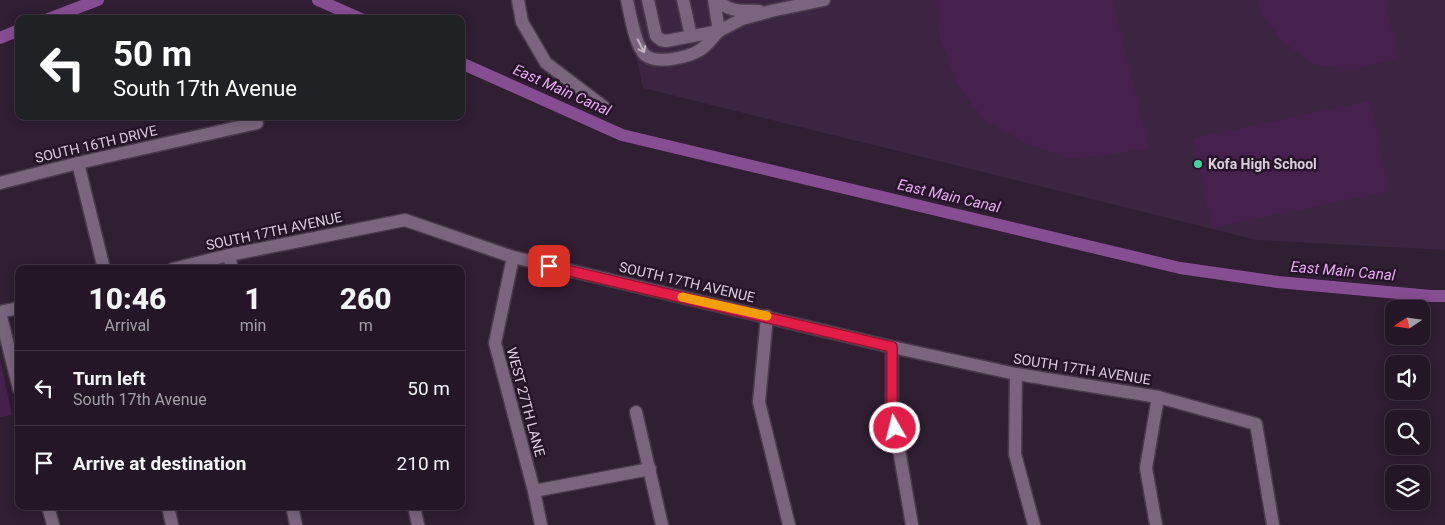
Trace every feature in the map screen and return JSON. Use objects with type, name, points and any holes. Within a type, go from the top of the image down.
[{"type":"street","points":[[518,0],[522,22],[546,63],[604,107]]},
{"type":"street","points":[[627,0],[634,30],[645,55],[655,59],[670,60],[690,55],[706,46],[719,31],[716,0]]},
{"type":"street","points":[[648,0],[656,36],[666,41],[719,31],[742,19],[824,0]]},
{"type":"street","points":[[683,0],[691,36]]},
{"type":"street","points":[[716,0],[724,7],[734,10],[771,11]]},
{"type":"street","name":"SOUTH 16TH DRIVE","points":[[0,182],[257,123]]},
{"type":"street","points":[[78,163],[103,265]]},
{"type":"street","name":"SOUTH 17TH AVENUE","points":[[189,265],[229,255],[405,220],[513,257],[892,347],[1016,374],[1158,397],[1256,424],[1273,525]]},
{"type":"street","points":[[229,255],[231,265]]},
{"type":"street","name":"WEST 27TH LANE","points":[[513,257],[495,343],[534,491],[541,525]]},
{"type":"street","points":[[15,309],[0,313],[15,372]]},
{"type":"street","points":[[767,316],[759,402],[789,525]]},
{"type":"street","points":[[892,347],[892,409],[912,525]]},
{"type":"street","points":[[1016,374],[1015,454],[1034,525]]},
{"type":"street","points":[[1156,525],[1146,468],[1158,397]]},
{"type":"street","points":[[636,412],[662,525]]},
{"type":"street","points":[[534,491],[650,469]]},
{"type":"street","points":[[49,510],[52,525]]},
{"type":"street","points":[[169,510],[172,525]]},
{"type":"street","points":[[293,510],[296,525]]},
{"type":"street","points":[[415,510],[418,525]]},
{"type":"shaded area","name":"Kofa High School","points":[[624,0],[1445,0],[1445,250],[1257,240],[643,88]]},
{"type":"shaded area","points":[[936,0],[1112,0],[1150,148],[1107,155],[1067,158],[1023,142],[985,121],[956,83],[940,39]]},
{"type":"shaded area","points":[[1258,0],[1385,0],[1398,57],[1354,70],[1313,64],[1284,43],[1261,14]]},
{"type":"shaded area","points":[[1370,101],[1389,191],[1212,228],[1193,138]]},
{"type":"shaded area","points":[[0,358],[12,415],[0,417]]},
{"type":"waterway","name":"East Main Canal","points":[[59,15],[98,0]]},
{"type":"waterway","name":"East Main Canal","points":[[318,0],[352,15]]},
{"type":"waterway","name":"East Main Canal","points":[[0,38],[15,32]]},
{"type":"waterway","name":"East Main Canal","points":[[465,65],[622,135],[1180,268],[1278,282],[1445,296]]},
{"type":"slow traffic","points":[[682,297],[767,316]]},
{"type":"place","name":"Kofa High School","points":[[1198,164]]},
{"type":"route","points":[[549,266],[892,347],[892,409],[895,428]]}]
